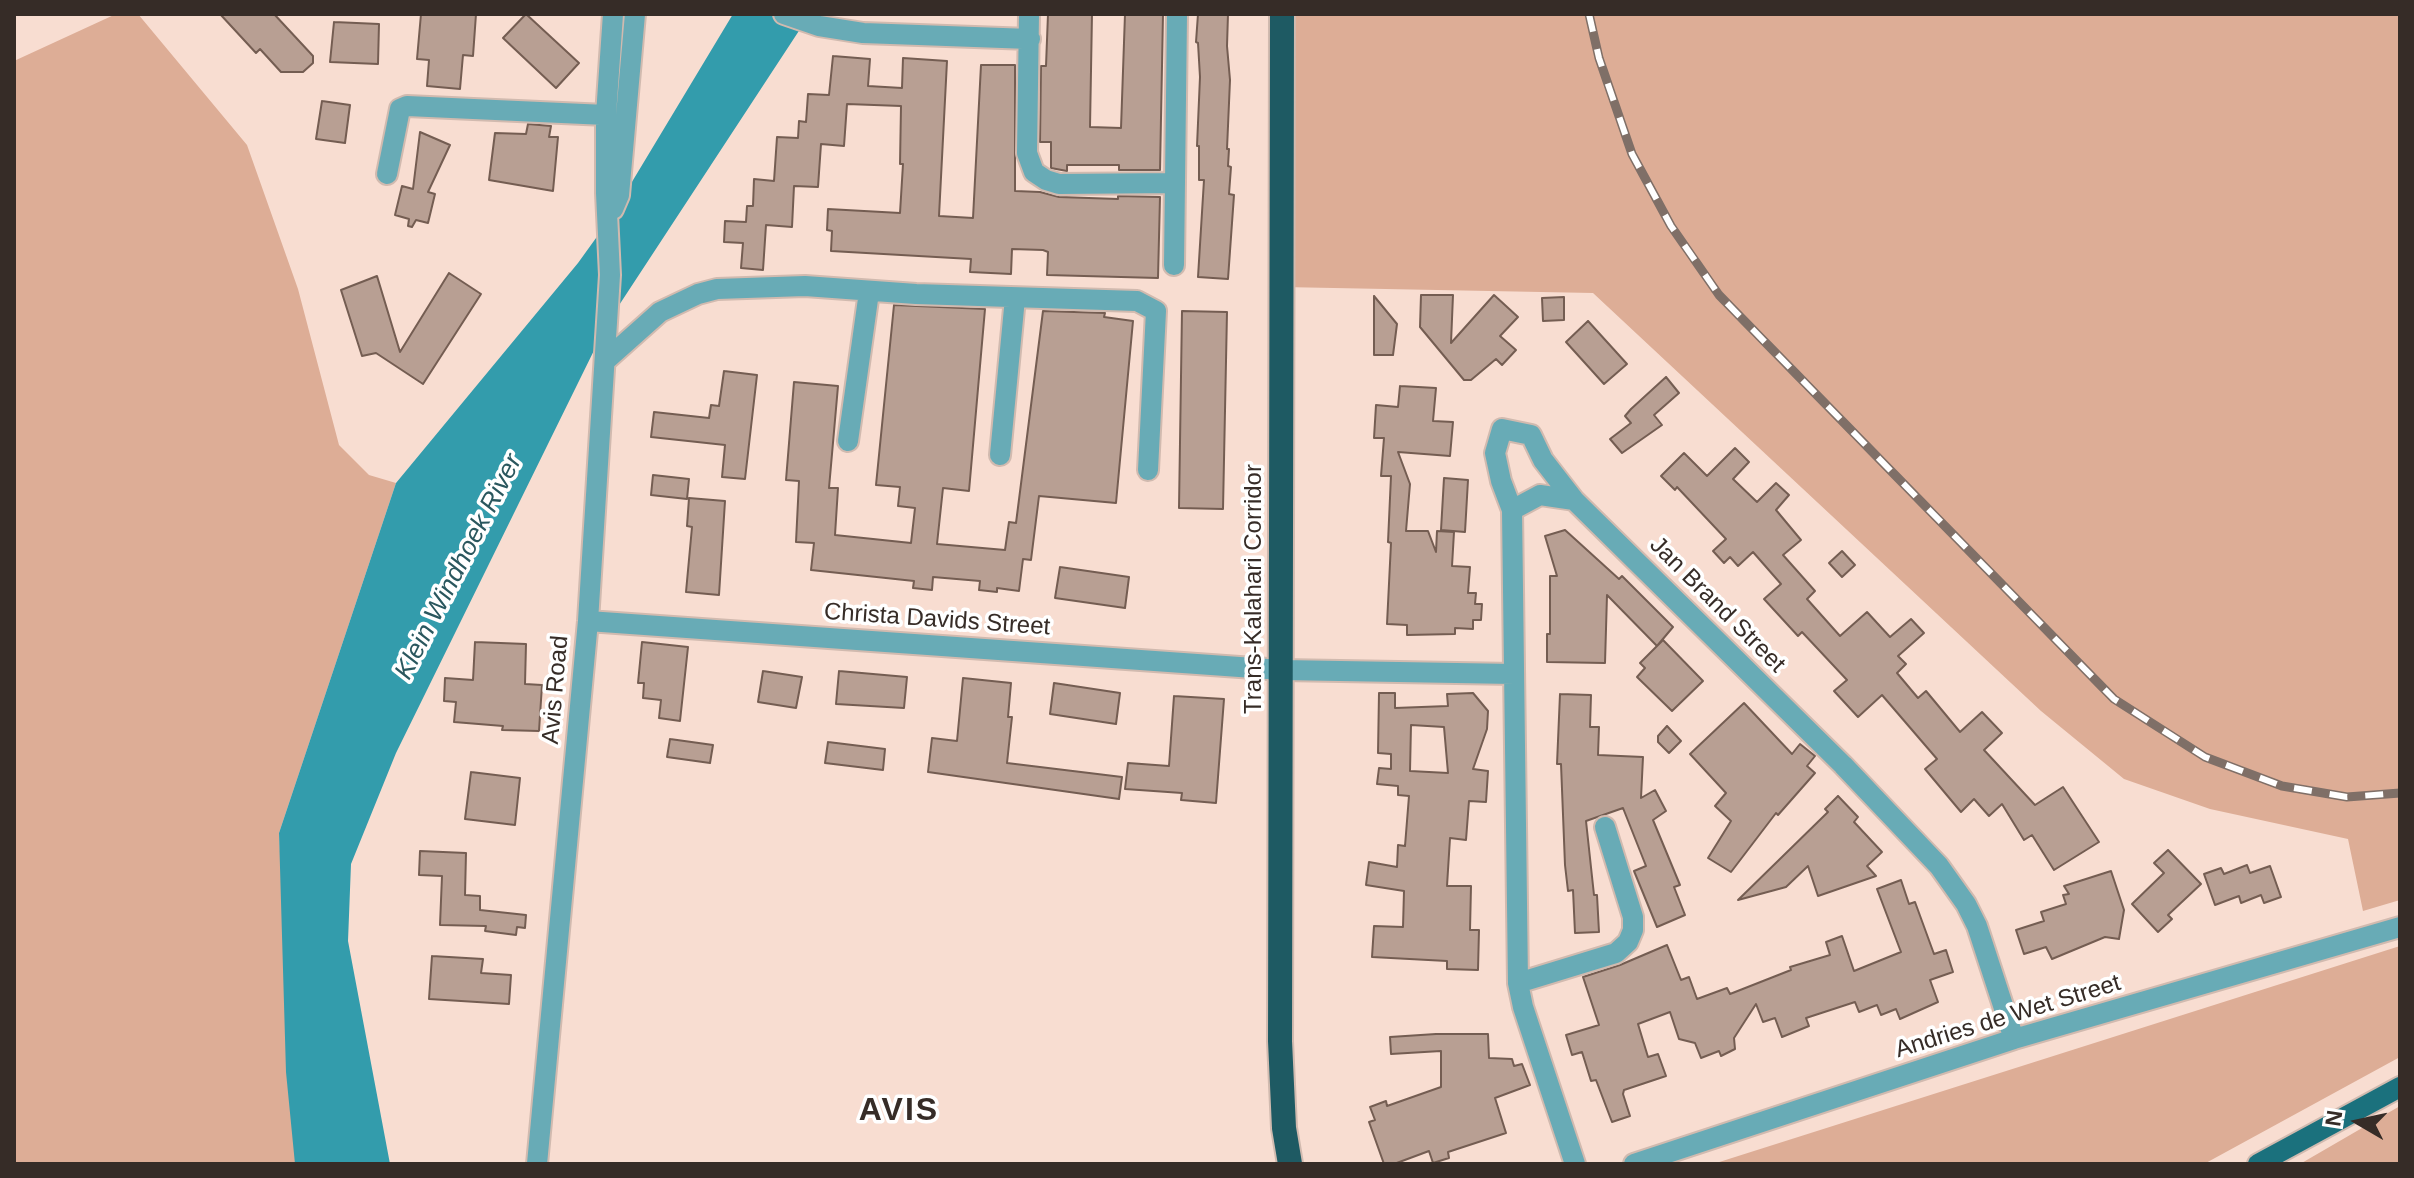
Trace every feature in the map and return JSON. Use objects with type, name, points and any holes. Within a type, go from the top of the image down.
[{"type":"highway","name":"Trans-Kalahari Corridor","points":[[1282,14],[1280,1041],[1284,1128],[1290,1164]]},
{"type":"main road","points":[[2258,1164],[2400,1087]]},
{"type":"street","name":"Avis Road","points":[[537,1164],[588,621],[610,275],[606,115],[613,14]]},
{"type":"street","name":"Avis Road","points":[[609,220],[619,195],[635,14]]},
{"type":"street","points":[[784,14],[819,26],[863,33],[1030,39]]},
{"type":"street","points":[[1029,14],[1027,153],[1034,172],[1059,184],[1175,183]]},
{"type":"street","points":[[1174,265],[1177,14]]},
{"type":"street","points":[[387,174],[400,109],[407,106],[606,115]]},
{"type":"street","points":[[605,361],[660,312],[698,294],[717,289],[805,286],[869,292],[1137,301],[1156,311],[1148,470]]},
{"type":"street","points":[[848,441],[869,292]]},
{"type":"street","points":[[1000,455],[1015,298]]},
{"type":"street","name":"Jan Brand Street","points":[[1575,1164],[1523,1007],[1518,983],[1512,510],[1495,453],[1502,429],[1531,435],[1543,460],[1574,500],[1843,765],[1939,866],[1966,904],[1977,926],[2014,1039]]},
{"type":"street","points":[[1512,510],[1540,495],[1574,500]]},
{"type":"street","name":"Christa Davids Street","points":[[588,621],[1282,670]]},
{"type":"street","points":[[1282,670],[1514,674]]},
{"type":"street","points":[[1518,983],[1616,953],[1628,942],[1633,930],[1633,917],[1605,827]]},
{"type":"street","name":"Andries de Wet Street","points":[[1634,1164],[2014,1039],[2400,927]]},
{"type":"shaded area","points":[[116,14],[138,14],[247,145],[298,289],[339,445],[369,475],[396,483],[279,833],[297,1164],[14,1164],[14,61]]},
{"type":"shaded area","points":[[1288,14],[2400,14],[2400,900],[2363,911],[2348,839],[2210,809],[2124,779],[2041,711],[1593,293],[1282,287]]},
{"type":"shaded area","points":[[2400,946],[2400,1057],[2204,1164],[1713,1164]]},
{"type":"shaded area","points":[[2400,1106],[2400,1164],[2300,1164]]},
{"type":"water","name":"Klein Windhoek River","points":[[733,14],[810,14],[608,322],[396,753],[351,864],[348,941],[390,1164],[295,1164],[286,1072],[279,833],[396,483],[578,263],[609,220]]},
{"type":"building","points":[[220,14],[274,14],[313,56],[313,63],[303,72],[281,72],[260,49],[256,53]]},
{"type":"building","points":[[421,14],[476,14],[473,56],[463,55],[460,89],[427,86],[429,60],[417,59]]},
{"type":"building","points":[[526,14],[579,63],[556,88],[503,38]]},
{"type":"building","points":[[1048,14],[1092,14],[1090,127],[1121,128],[1125,14],[1163,14],[1160,170],[1119,170],[1119,165],[1067,165],[1067,171],[1051,168],[1051,142],[1040,142],[1041,66],[1046,66]]},
{"type":"building","points":[[1198,14],[1228,14],[1230,80],[1227,149],[1228,166],[1231,167],[1229,194],[1234,195],[1228,279],[1198,277],[1204,180],[1199,180],[1197,146],[1200,77],[1196,42]]},
{"type":"building","points":[[334,22],[379,24],[378,64],[330,62]]},
{"type":"building","points":[[833,56],[870,59],[868,86],[902,88],[903,58],[947,61],[939,216],[973,218],[981,65],[1015,65],[1015,191],[1059,197],[1160,197],[1158,278],[1047,275],[1048,252],[1043,250],[1012,249],[1011,274],[970,272],[971,259],[831,251],[832,231],[827,230],[828,209],[900,213],[903,164],[900,164],[901,106],[847,104],[844,146],[821,144],[818,187],[794,186],[792,227],[766,225],[763,270],[741,268],[743,243],[724,242],[725,221],[746,222],[747,206],[753,206],[754,179],[774,181],[777,137],[798,138],[799,121],[806,122],[808,94],[829,95]]},
{"type":"building","points":[[322,101],[350,105],[345,143],[316,139]]},
{"type":"building","points":[[528,124],[551,126],[549,137],[558,137],[553,191],[489,180],[495,133],[526,134]]},
{"type":"building","points":[[420,132],[450,145],[428,192],[435,194],[428,223],[416,220],[412,227],[408,226],[409,219],[395,215],[402,186],[413,189]]},
{"type":"building","points":[[449,273],[481,294],[423,384],[376,353],[362,356],[341,290],[377,276],[400,352]]},
{"type":"building","points":[[1421,295],[1453,295],[1451,343],[1494,295],[1518,317],[1500,336],[1516,350],[1502,365],[1496,359],[1471,380],[1464,380],[1420,327]]},
{"type":"building","points":[[1374,296],[1397,324],[1393,355],[1374,355]]},
{"type":"building","points":[[1564,297],[1564,320],[1543,321],[1542,298]]},
{"type":"building","points":[[894,305],[985,309],[969,491],[943,488],[937,544],[1005,550],[1009,522],[1016,523],[1043,311],[1105,313],[1104,317],[1133,321],[1116,503],[1039,496],[1031,560],[1023,559],[1019,591],[997,588],[997,592],[979,590],[980,581],[933,577],[932,590],[913,588],[914,581],[811,570],[814,543],[796,542],[799,481],[786,480],[794,382],[838,386],[829,488],[838,488],[835,535],[911,543],[915,508],[898,506],[900,487],[876,485]]},
{"type":"building","points":[[1182,311],[1227,312],[1223,509],[1179,508]]},
{"type":"building","points":[[1588,321],[1627,364],[1604,384],[1566,342]]},
{"type":"building","points":[[724,371],[757,375],[745,479],[722,477],[725,445],[651,437],[654,412],[709,418],[711,405],[719,406]]},
{"type":"building","points":[[1666,377],[1679,393],[1654,415],[1662,425],[1622,453],[1610,439],[1631,423],[1625,416]]},
{"type":"building","points":[[1400,386],[1436,388],[1433,421],[1453,422],[1450,456],[1398,452],[1410,484],[1406,531],[1428,531],[1436,552],[1437,531],[1454,532],[1452,566],[1470,567],[1468,593],[1476,593],[1475,604],[1482,604],[1481,620],[1473,620],[1473,629],[1455,628],[1455,634],[1407,635],[1407,625],[1387,624],[1391,476],[1381,476],[1384,438],[1374,438],[1376,405],[1398,407]]},
{"type":"building","points":[[1735,448],[1749,462],[1733,479],[1757,502],[1776,483],[1789,495],[1776,510],[1801,540],[1783,555],[1815,591],[1807,599],[1840,636],[1867,612],[1890,637],[1911,619],[1924,633],[1898,656],[1906,664],[1897,673],[1918,698],[1926,691],[1960,732],[1982,712],[2002,733],[1984,750],[2035,805],[2063,787],[2099,842],[2054,870],[2032,835],[2024,840],[2002,804],[1989,816],[1974,799],[1961,812],[1925,769],[1937,759],[1882,695],[1858,717],[1834,691],[1847,680],[1802,632],[1798,636],[1764,599],[1781,584],[1753,552],[1738,566],[1730,557],[1724,563],[1713,551],[1726,539],[1677,487],[1675,490],[1661,476],[1684,453],[1707,476]]},
{"type":"building","points":[[653,475],[689,479],[687,499],[651,495]]},
{"type":"building","points":[[1444,478],[1468,480],[1465,532],[1441,530]]},
{"type":"building","points":[[689,498],[725,501],[719,595],[686,592],[692,527],[687,526]]},
{"type":"building","points":[[1565,530],[1619,579],[1622,576],[1673,627],[1657,646],[1607,595],[1605,663],[1547,662],[1550,576],[1557,576],[1545,536]]},
{"type":"building","points":[[1842,551],[1855,565],[1842,577],[1829,563]]},
{"type":"building","points":[[1060,567],[1129,577],[1125,608],[1055,598]]},
{"type":"building","points":[[1663,640],[1703,681],[1672,711],[1637,677],[1645,668],[1640,663]]},
{"type":"building","points":[[475,642],[526,644],[525,684],[542,685],[539,731],[502,730],[503,726],[454,722],[456,702],[444,701],[445,678],[473,680]]},
{"type":"building","points":[[642,642],[688,647],[680,721],[659,718],[661,700],[643,698],[644,683],[638,683]]},
{"type":"building","points":[[763,671],[802,677],[796,708],[758,702]]},
{"type":"building","points":[[839,671],[907,677],[904,708],[836,704]]},
{"type":"building","points":[[963,678],[1011,683],[1008,717],[1012,717],[1007,763],[1122,777],[1119,799],[928,772],[932,738],[957,741]]},
{"type":"building","points":[[1054,683],[1120,693],[1116,724],[1050,714]]},
{"type":"building","points":[[1379,693],[1395,693],[1395,708],[1448,706],[1447,694],[1473,693],[1488,711],[1487,729],[1473,769],[1488,771],[1486,802],[1469,801],[1466,840],[1450,838],[1447,886],[1471,886],[1470,930],[1479,930],[1478,970],[1447,969],[1447,961],[1372,957],[1374,926],[1403,927],[1404,891],[1366,885],[1369,862],[1397,867],[1398,845],[1405,846],[1409,796],[1398,795],[1398,786],[1377,784],[1379,768],[1391,769],[1391,754],[1378,753]],"holes":[[[1411,725],[1444,727],[1448,773],[1410,771]]]},
{"type":"building","points":[[1560,694],[1591,695],[1590,727],[1599,727],[1598,755],[1643,757],[1641,798],[1655,790],[1666,811],[1653,820],[1680,885],[1674,887],[1685,915],[1657,927],[1634,871],[1646,866],[1623,808],[1586,821],[1599,932],[1575,933],[1573,890],[1568,891],[1565,865],[1561,764],[1557,764]]},
{"type":"building","points":[[1174,696],[1224,699],[1216,803],[1181,800],[1182,793],[1125,789],[1128,763],[1169,766]]},
{"type":"building","points":[[1744,703],[1792,754],[1800,744],[1815,756],[1807,766],[1815,773],[1778,815],[1776,813],[1731,872],[1708,858],[1731,821],[1715,806],[1726,793],[1690,754]]},
{"type":"building","points":[[1667,726],[1681,741],[1669,753],[1658,742],[1658,736]]},
{"type":"building","points":[[670,739],[713,745],[710,763],[667,757]]},
{"type":"building","points":[[828,742],[885,749],[883,770],[825,763]]},
{"type":"building","points":[[471,772],[520,778],[515,825],[465,819]]},
{"type":"building","points":[[1838,796],[1858,817],[1854,822],[1882,852],[1867,866],[1876,876],[1818,896],[1808,866],[1786,887],[1738,900],[1828,812],[1825,809]]},
{"type":"building","points":[[2168,850],[2201,884],[2168,915],[2172,919],[2158,932],[2132,904],[2164,873],[2154,863]]},
{"type":"building","points":[[420,851],[466,853],[465,895],[480,896],[480,910],[526,915],[525,928],[517,927],[516,935],[485,931],[486,926],[440,925],[442,876],[419,875]]},
{"type":"building","points":[[2247,865],[2250,873],[2270,866],[2281,897],[2264,903],[2261,895],[2241,903],[2239,896],[2215,905],[2204,874],[2221,868],[2224,874]]},
{"type":"building","points":[[2111,871],[2124,910],[2119,939],[2105,937],[2052,959],[2046,947],[2024,954],[2016,930],[2044,921],[2041,912],[2066,904],[2063,895],[2069,894],[2064,886]]},
{"type":"building","points":[[1901,880],[1909,904],[1915,902],[1934,954],[1946,950],[1953,972],[1930,980],[1938,1002],[1900,1019],[1896,1009],[1881,1015],[1877,1005],[1859,1012],[1855,1002],[1806,1018],[1809,1026],[1782,1037],[1775,1018],[1763,1022],[1756,1004],[1734,1038],[1735,1049],[1721,1056],[1719,1051],[1701,1058],[1695,1043],[1679,1039],[1670,1012],[1638,1024],[1648,1057],[1658,1054],[1666,1076],[1624,1090],[1630,1116],[1612,1122],[1596,1080],[1591,1081],[1582,1052],[1572,1055],[1566,1035],[1599,1025],[1583,977],[1667,945],[1681,980],[1689,977],[1697,999],[1727,988],[1730,994],[1791,970],[1790,967],[1830,955],[1826,942],[1842,936],[1854,971],[1901,952],[1877,889]]},
{"type":"building","points":[[432,956],[483,959],[481,973],[511,975],[509,1004],[429,999]]},
{"type":"building","points":[[1488,1034],[1489,1058],[1512,1059],[1514,1066],[1522,1064],[1530,1085],[1495,1098],[1506,1133],[1448,1152],[1449,1158],[1433,1163],[1429,1151],[1394,1164],[1384,1164],[1369,1122],[1375,1120],[1370,1107],[1386,1101],[1387,1106],[1441,1087],[1441,1051],[1391,1054],[1390,1037]]},
{"type":"railway","points":[[1589,14],[1599,58],[1632,154],[1671,226],[1719,295],[2114,699],[2205,757],[2282,786],[2347,797],[2400,793]]},
{"type":"district","name":"AVIS","points":[[899,1111]]}]
